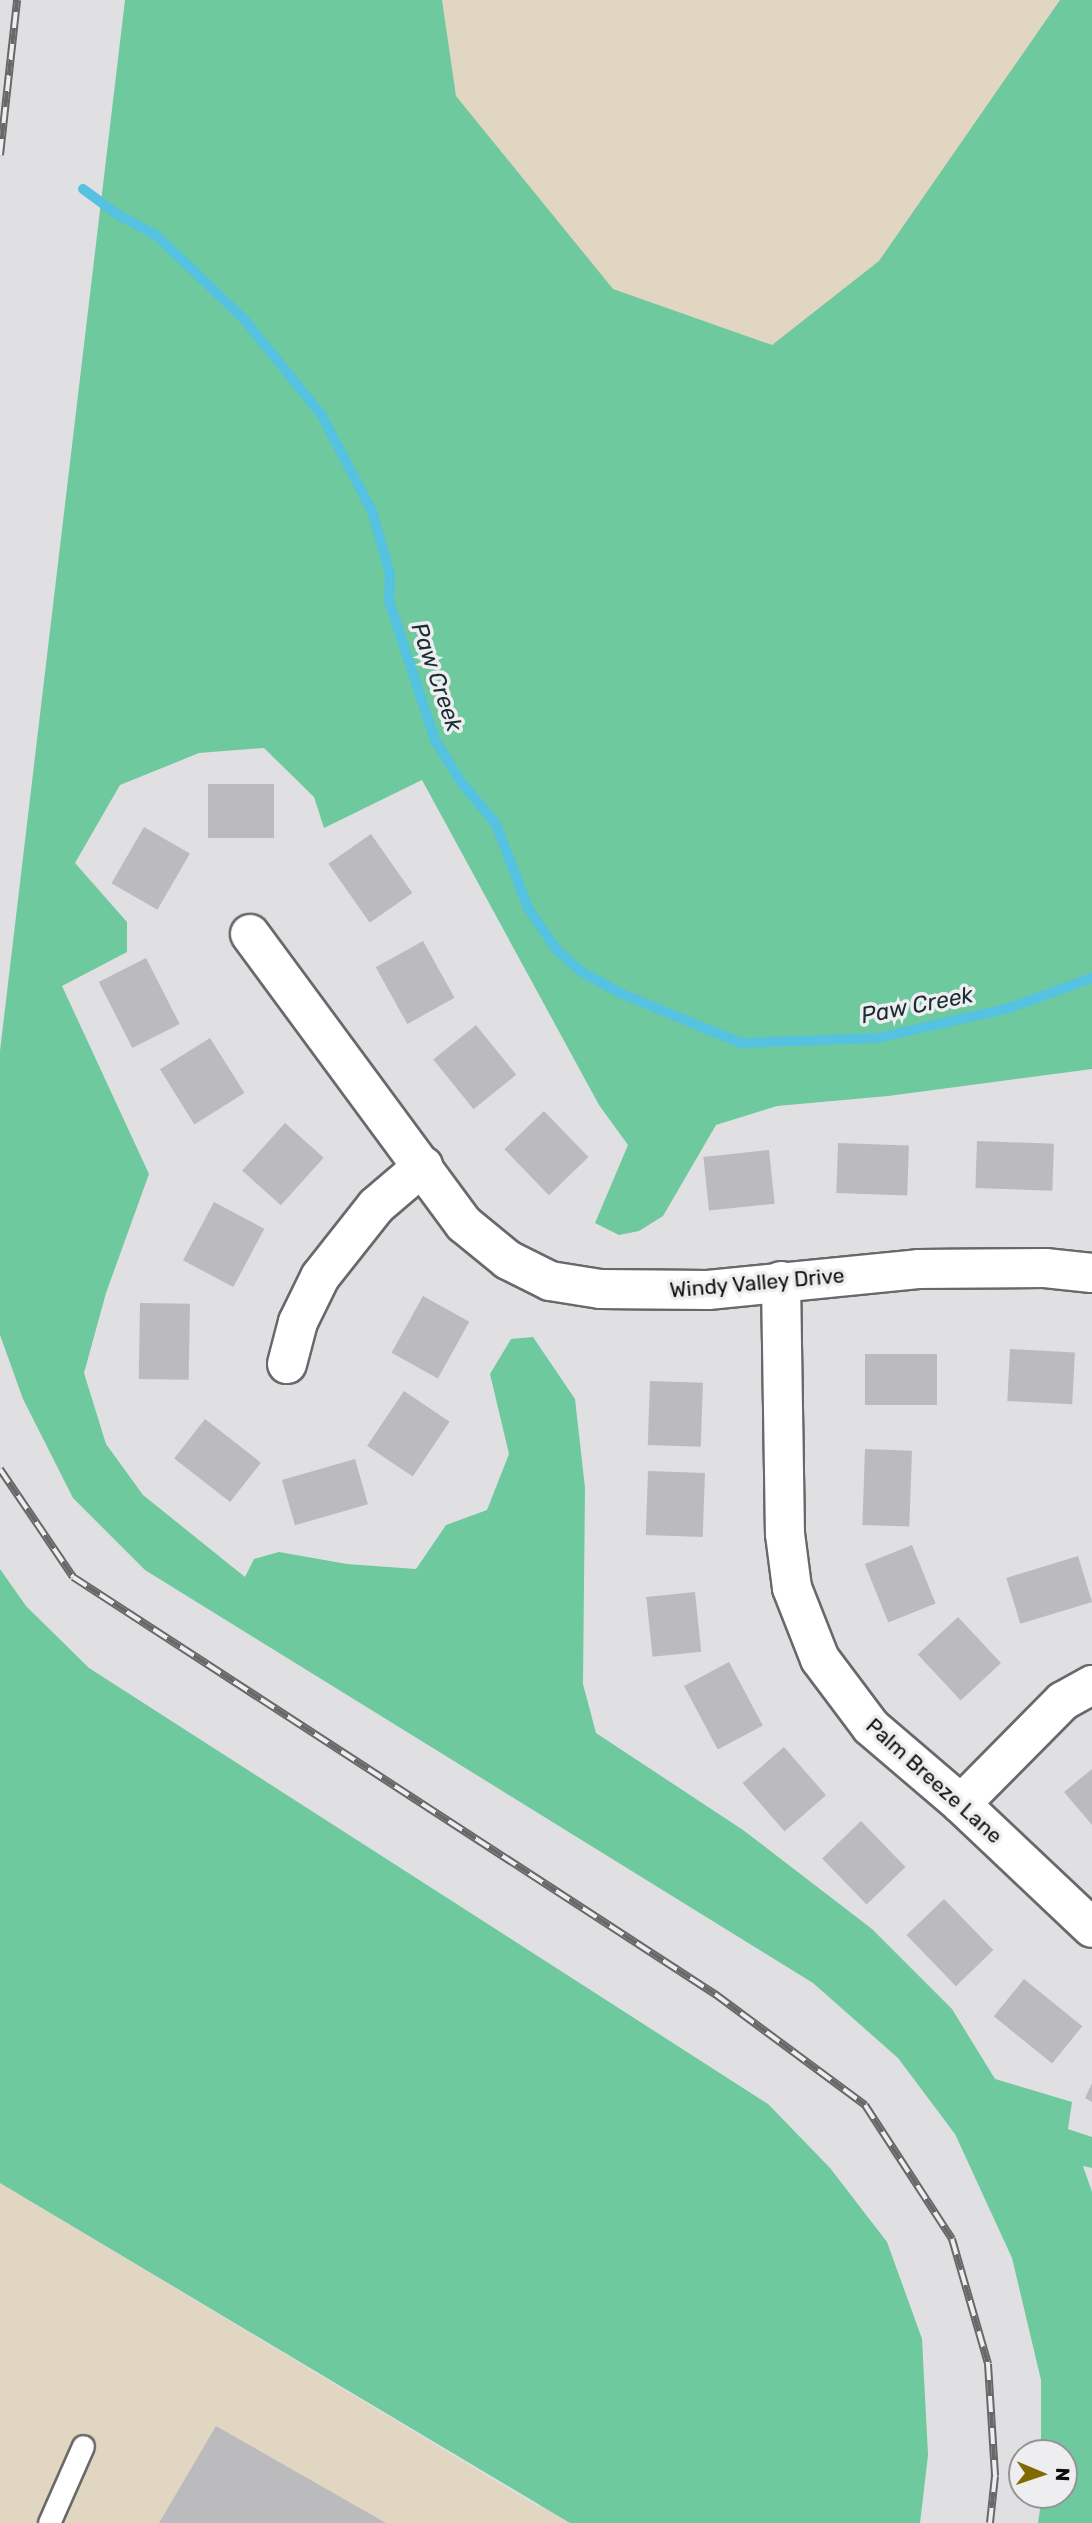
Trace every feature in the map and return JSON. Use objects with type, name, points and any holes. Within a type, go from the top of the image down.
[{"type":"street","name":"Windy Valley Drive","points":[[250,934],[464,1224],[508,1260],[550,1281],[645,1291],[708,1290],[918,1269],[1045,1268],[1092,1273]]},
{"type":"street","points":[[287,1364],[298,1322],[320,1277],[376,1206],[423,1166]]},
{"type":"street","name":"Palm Breeze Lane","points":[[781,1281],[785,1534],[792,1588],[820,1659],[871,1727],[961,1804],[1092,1928]]},
{"type":"street","points":[[961,1804],[1063,1700],[1092,1685]]},
{"type":"lane","points":[[49,2523],[83,2446]]},
{"type":"shaded area","points":[[259,0],[1092,0],[823,631]]},
{"type":"shaded area","points":[[768,2104],[830,2168],[887,2242],[922,2339],[928,2455],[920,2523],[0,2523],[0,2183],[539,2507]]},
{"type":"green space","points":[[125,0],[442,0],[456,96],[613,289],[772,345],[879,261],[1060,0],[1092,0],[1092,1069],[888,1096],[777,1106],[716,1125],[663,1216],[639,1231],[619,1235],[595,1223],[628,1145],[599,1105],[422,780],[324,828],[314,797],[264,748],[199,753],[120,785],[75,863],[127,922],[127,952],[62,986],[149,1174],[106,1293],[84,1373],[106,1444],[143,1495],[245,1577],[254,1559],[279,1552],[347,1564],[416,1569],[446,1525],[487,1510],[509,1454],[490,1374],[511,1339],[533,1337],[575,1399],[585,1488],[583,1684],[596,1733],[743,1830],[872,1929],[952,2009],[995,2079],[1072,2102],[1068,2129],[1092,2137],[1092,2168],[1083,2166],[1092,2192],[1092,2523],[1038,2523],[1040,2509],[1078,2509],[1078,2439],[1041,2439],[1041,2380],[1012,2258],[955,2134],[898,2058],[813,1983],[145,1570],[73,1498],[23,1399],[0,1335],[0,1051]]},
{"type":"green space","points":[[0,1569],[26,1606],[89,1668],[768,2104],[830,2168],[887,2242],[922,2339],[928,2455],[920,2523],[570,2523],[0,2183]]},
{"type":"building","points":[[208,784],[274,784],[274,838],[208,838]]},
{"type":"building","points":[[144,827],[190,854],[157,910],[112,883]]},
{"type":"building","points":[[371,834],[412,893],[370,923],[328,864]]},
{"type":"building","points":[[423,941],[455,998],[407,1024],[376,967]]},
{"type":"building","points":[[146,958],[180,1024],[132,1048],[99,982]]},
{"type":"building","points":[[476,1025],[516,1075],[474,1109],[433,1060]]},
{"type":"building","points":[[210,1038],[244,1093],[194,1124],[160,1069]]},
{"type":"building","points":[[544,1111],[588,1157],[549,1195],[504,1149]]},
{"type":"building","points":[[285,1123],[324,1158],[281,1205],[242,1171]]},
{"type":"building","points":[[977,1141],[1054,1144],[1052,1191],[975,1188]]},
{"type":"building","points":[[838,1143],[909,1145],[907,1195],[836,1193]]},
{"type":"building","points":[[769,1150],[775,1204],[709,1211],[703,1157]]},
{"type":"building","points":[[214,1202],[264,1229],[233,1287],[183,1260]]},
{"type":"building","points":[[423,1296],[469,1322],[438,1379],[391,1353]]},
{"type":"building","points":[[140,1303],[190,1304],[189,1380],[139,1379]]},
{"type":"building","points":[[1010,1349],[1075,1352],[1072,1404],[1007,1401]]},
{"type":"building","points":[[865,1354],[937,1354],[937,1405],[865,1405]]},
{"type":"building","points":[[650,1381],[703,1383],[701,1447],[648,1445]]},
{"type":"building","points":[[404,1391],[450,1422],[413,1476],[367,1446]]},
{"type":"building","points":[[205,1419],[261,1463],[230,1502],[174,1458]]},
{"type":"building","points":[[865,1449],[912,1451],[909,1527],[862,1525]]},
{"type":"building","points":[[355,1459],[368,1504],[295,1525],[282,1480]]},
{"type":"building","points":[[648,1471],[705,1473],[703,1537],[646,1535]]},
{"type":"building","points":[[912,1545],[936,1603],[888,1623],[865,1564]]},
{"type":"building","points":[[1078,1556],[1092,1602],[1020,1624],[1006,1578]]},
{"type":"building","points":[[695,1592],[701,1652],[653,1657],[646,1597]]},
{"type":"building","points":[[958,1617],[1001,1663],[961,1701],[918,1655]]},
{"type":"building","points":[[729,1662],[763,1726],[718,1750],[684,1686]]},
{"type":"building","points":[[784,1747],[826,1795],[784,1831],[742,1783]]},
{"type":"building","points":[[1092,1769],[1092,1825],[1064,1792]]},
{"type":"building","points":[[861,1821],[905,1867],[867,1905],[822,1859]]},
{"type":"building","points":[[944,1899],[993,1950],[956,1986],[907,1935]]},
{"type":"building","points":[[1024,1979],[1082,2026],[1052,2064],[994,2016]]},
{"type":"building","points":[[1092,2083],[1092,2102],[1085,2098]]},
{"type":"building","points":[[216,2426],[386,2523],[159,2523]]},
{"type":"waterway","name":"Paw Creek","points":[[83,189],[117,214],[157,236],[244,319],[321,414],[372,511],[390,574],[389,601],[435,740],[461,782],[496,824],[528,908],[557,950],[580,971],[620,993],[741,1043],[878,1038],[1009,1008],[1092,978]]},
{"type":"railway","points":[[0,155],[17,0]]},
{"type":"railway","points":[[0,1469],[73,1577],[715,1994],[865,2105],[952,2239],[988,2364],[995,2476],[990,2523]]}]
